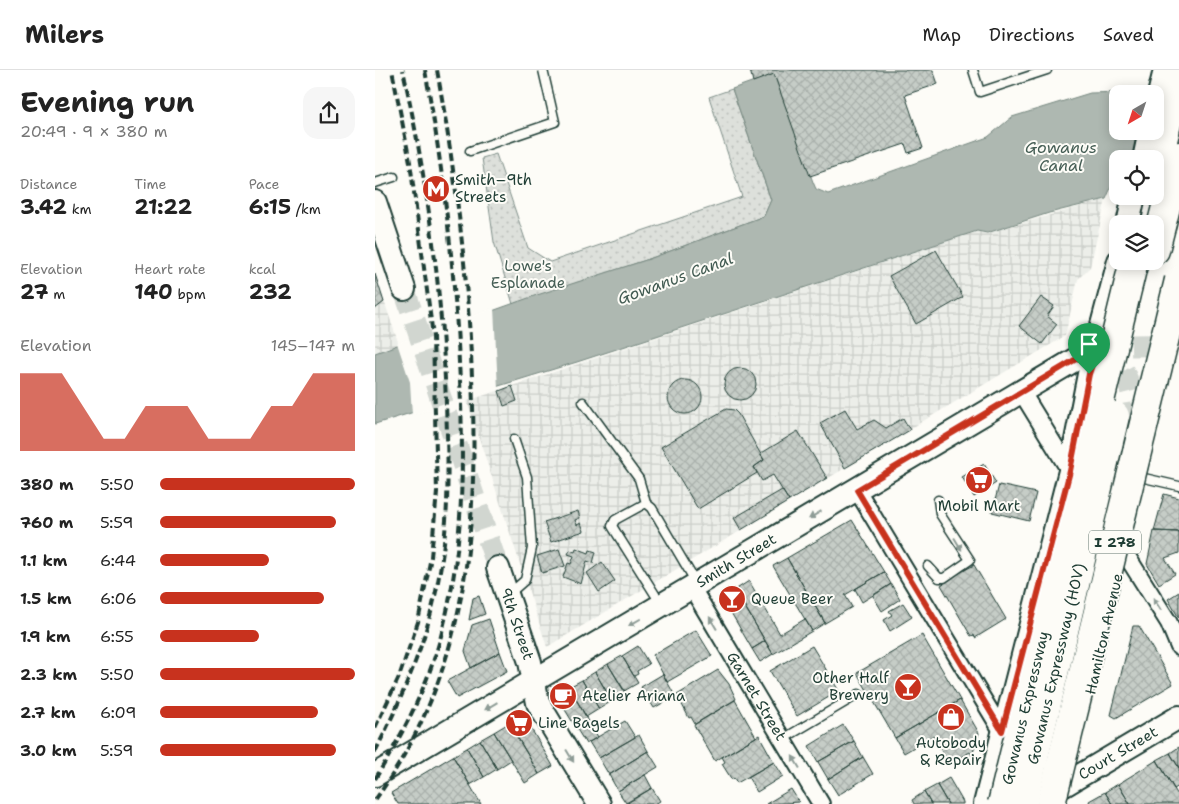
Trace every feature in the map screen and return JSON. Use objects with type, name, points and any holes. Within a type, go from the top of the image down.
[{"type":"highway","points":[[1161,150],[1179,70]]},
{"type":"highway","points":[[1164,215],[1179,156]]},
{"type":"highway","name":"Gowanus Expressway","points":[[1001,804],[1132,270]]},
{"type":"highway","name":"Gowanus Expressway (HOV)","points":[[1023,804],[1150,270]]},
{"type":"highway","name":"I 278","points":[[1051,804],[1179,280]]},
{"type":"main road","points":[[1161,85],[1165,70]]},
{"type":"main road","points":[[375,202],[404,290]]},
{"type":"main road","points":[[985,804],[1002,731],[1070,471],[1089,374],[1117,270]]},
{"type":"main road","name":"Hamilton Avenue","points":[[1064,804],[1140,477],[1175,346],[1179,318]]},
{"type":"main road","name":"Smith Street","points":[[375,775],[695,587],[1098,346]]},
{"type":"main road","name":"9th Street","points":[[498,568],[530,662],[538,703],[599,804]]},
{"type":"main road","name":"Court Street","points":[[1032,804],[1179,717]]},
{"type":"street","points":[[1021,391],[1070,471]]},
{"type":"street","points":[[857,490],[1002,731]]},
{"type":"street","points":[[1123,550],[1169,623],[1179,647]]},
{"type":"street","name":"Garnet Street","points":[[695,587],[821,804]]},
{"type":"lane","points":[[471,151],[555,122],[543,70]]},
{"type":"lane","points":[[973,70],[980,92],[1047,70]]},
{"type":"lane","points":[[375,183],[394,177]]},
{"type":"lane","points":[[583,402],[639,480],[646,504],[651,508],[695,587]]},
{"type":"lane","points":[[507,595],[525,580],[532,548],[527,477],[514,439]]},
{"type":"lane","points":[[1140,477],[1179,486]]},
{"type":"lane","points":[[928,566],[939,578],[944,578],[970,563],[971,560],[940,514],[938,500]]},
{"type":"lane","points":[[646,504],[615,520],[612,526],[662,606]]},
{"type":"lane","points":[[783,739],[859,694]]},
{"type":"shaded area","points":[[1106,199],[1090,267],[1078,279],[1065,336],[547,647],[467,401],[977,231],[987,233]]},
{"type":"shaded area","points":[[375,274],[399,345],[375,353]]},
{"type":"green space","name":"Lowe's Esplanade","points":[[732,89],[771,200],[764,216],[649,259],[513,304],[494,242],[482,158],[496,154],[528,248],[550,262],[742,197],[709,97]]},
{"type":"water","name":"Gowanus Canal","points":[[774,74],[816,189],[828,194],[988,137],[1012,117],[1090,93],[1109,92],[1109,140],[1164,140],[1164,102],[1179,97],[1179,140],[1153,150],[1109,150],[1109,192],[1106,199],[1049,213],[987,233],[977,231],[577,362],[375,424],[375,353],[534,296],[649,259],[764,216],[771,200],[732,89]]},
{"type":"pier","points":[[494,308],[498,389],[412,415],[410,382],[397,343]]},
{"type":"building","points":[[750,70],[933,70],[938,84],[905,95],[923,148],[908,153],[905,144],[810,176],[774,74],[753,82]]},
{"type":"building","points":[[936,250],[963,297],[916,324],[889,276]]},
{"type":"building","points":[[375,274],[384,302],[375,309]]},
{"type":"building","points":[[1041,297],[1054,306],[1047,316],[1057,324],[1042,344],[1019,326]]},
{"type":"building","points":[[740,368],[752,372],[756,384],[752,396],[740,400],[728,396],[724,384],[728,372]]},
{"type":"building","points":[[685,380],[692,381],[697,385],[701,390],[701,404],[697,409],[692,413],[685,414],[678,413],[673,409],[669,404],[668,397],[669,390],[673,385],[678,381]]},
{"type":"building","points":[[512,386],[517,401],[504,406],[499,391]]},
{"type":"building","points":[[726,409],[734,410],[738,414],[764,460],[754,467],[757,473],[698,509],[661,447]]},
{"type":"building","points":[[845,409],[857,429],[874,420],[886,428],[903,418],[910,430],[845,468],[820,423]]},
{"type":"building","points":[[798,431],[827,478],[789,501],[773,475],[762,481],[754,467],[764,460],[760,454]]},
{"type":"building","name":"Mobil Mart","points":[[984,464],[996,483],[974,497],[962,477]]},
{"type":"building","points":[[999,485],[1036,493],[1029,521],[992,512]]},
{"type":"building","points":[[782,490],[789,501],[741,530],[734,518]]},
{"type":"building","points":[[1164,494],[1179,498],[1179,532],[1154,531]]},
{"type":"building","points":[[578,511],[580,518],[575,520],[577,525],[581,523],[584,531],[551,542],[544,522]]},
{"type":"building","points":[[852,520],[884,572],[845,595],[852,607],[825,623],[787,558]]},
{"type":"building","points":[[1154,531],[1179,532],[1179,553],[1165,558],[1175,574],[1159,584],[1147,564]]},
{"type":"building","points":[[576,548],[589,553],[590,550],[596,552],[593,563],[587,561],[581,584],[563,577],[568,563],[571,564],[574,556],[568,554],[570,550],[575,552]]},
{"type":"building","points":[[559,549],[565,566],[542,573],[537,556]]},
{"type":"building","points":[[787,558],[825,623],[812,631],[773,566]]},
{"type":"building","points":[[602,562],[615,581],[599,592],[587,573]]},
{"type":"building","points":[[974,565],[1006,619],[975,638],[974,635],[971,636],[941,585]]},
{"type":"building","points":[[884,572],[891,584],[862,602],[855,589]]},
{"type":"building","points":[[749,581],[780,634],[805,619],[812,631],[773,654],[735,590]]},
{"type":"building","points":[[891,584],[900,599],[882,611],[873,596]]},
{"type":"building","points":[[735,590],[765,641],[752,649],[722,597]]},
{"type":"building","points":[[1179,592],[1179,618],[1168,599]]},
{"type":"building","points":[[479,596],[485,614],[469,620],[473,598]]},
{"type":"building","points":[[903,603],[912,617],[890,631],[884,620],[892,615],[889,611]]},
{"type":"building","points":[[489,619],[500,652],[471,668],[465,651],[472,625]]},
{"type":"building","points":[[1133,626],[1139,626],[1173,684],[1116,718],[1111,715]]},
{"type":"building","points":[[696,630],[712,656],[667,682],[653,655]]},
{"type":"building","name":"Other Half Brewery","points":[[922,635],[960,700],[895,738],[857,673]]},
{"type":"building","points":[[765,641],[773,654],[760,662],[752,649]]},
{"type":"building","points":[[638,646],[649,664],[637,671],[638,674],[634,676],[622,656]]},
{"type":"building","points":[[812,646],[839,691],[797,716],[770,671]]},
{"type":"building","points":[[500,652],[507,671],[457,698],[447,681]]},
{"type":"building","points":[[622,656],[638,683],[624,691],[608,664]]},
{"type":"building","points":[[608,664],[626,693],[612,701],[595,672]]},
{"type":"building","points":[[718,670],[729,684],[736,699],[695,724],[691,717],[689,718],[677,695]]},
{"type":"building","points":[[595,672],[612,701],[599,709],[582,680]]},
{"type":"building","points":[[663,674],[675,696],[654,708],[641,687]]},
{"type":"building","points":[[582,680],[599,709],[586,717],[569,687]]},
{"type":"building","points":[[569,687],[598,737],[586,744],[556,695]]},
{"type":"building","points":[[735,700],[756,737],[715,761],[694,725]]},
{"type":"building","name":"Autobody & Repair","points":[[960,700],[979,733],[972,756],[970,752],[949,764],[933,736],[904,753],[895,738]]},
{"type":"building","points":[[523,715],[553,766],[539,774],[509,723]]},
{"type":"building","points":[[625,721],[635,737],[599,758],[589,742]]},
{"type":"building","points":[[509,723],[539,774],[525,783],[494,732]]},
{"type":"building","points":[[843,725],[854,741],[818,762],[809,746]]},
{"type":"building","points":[[494,732],[511,760],[497,769],[480,740]]},
{"type":"building","points":[[639,735],[648,751],[609,775],[599,758]]},
{"type":"building","points":[[759,735],[774,762],[737,783],[734,778],[732,780],[722,764],[725,762],[722,757]]},
{"type":"building","points":[[480,740],[497,769],[484,777],[467,748]]},
{"type":"building","points":[[854,741],[863,757],[828,779],[818,762]]},
{"type":"building","points":[[1179,747],[1179,768],[1170,753]]},
{"type":"building","points":[[467,748],[484,777],[470,785],[453,756]]},
{"type":"building","points":[[648,751],[658,767],[618,791],[609,775]]},
{"type":"building","points":[[1170,753],[1179,768],[1179,786],[1174,789],[1157,760]]},
{"type":"building","points":[[453,756],[481,804],[398,804],[391,793]]},
{"type":"building","points":[[863,757],[873,774],[838,795],[828,779]]},
{"type":"building","points":[[1157,760],[1179,797],[1179,804],[1130,804],[1118,784]]},
{"type":"building","points":[[774,762],[783,776],[757,792],[748,777]]},
{"type":"building","points":[[645,775],[652,788],[626,803],[618,791]]},
{"type":"building","points":[[949,778],[963,804],[948,804],[937,785]]},
{"type":"building","points":[[1118,784],[1130,804],[1112,804],[1105,792]]},
{"type":"building","points":[[937,785],[948,804],[931,804],[924,792]]},
{"type":"building","points":[[652,788],[660,801],[655,804],[626,804]]},
{"type":"building","points":[[791,789],[799,802],[766,804]]},
{"type":"building","points":[[924,792],[931,804],[914,804],[912,800]]},
{"type":"building","points":[[1105,792],[1112,804],[1090,804],[1089,801]]},
{"type":"tunnel","points":[[404,289],[498,568]]},
{"type":"tunnel","points":[[1098,346],[1172,345]]},
{"type":"tunnel","points":[[1101,347],[1111,355],[1125,374],[1133,397],[1134,434]]},
{"type":"railway","points":[[375,728],[399,677],[418,622],[431,557],[437,492],[433,336],[410,162],[392,70]]},
{"type":"railway","points":[[375,752],[405,688],[428,622],[443,554],[447,511],[446,403],[437,277],[426,194],[403,70]]},
{"type":"railway","points":[[375,779],[406,725],[438,648],[450,596],[459,530],[462,429],[457,325],[442,179],[425,70]]},
{"type":"railway","points":[[375,800],[408,749],[432,696],[451,642],[463,587],[470,531],[473,415],[469,319],[459,212],[437,70]]},
{"type":"place","name":"Smith–9th Streets","points":[[436,189]]},
{"type":"place","name":"Mobil Mart","points":[[979,480]]},
{"type":"place","name":"Queue Beer","points":[[732,599]]},
{"type":"place","name":"Other Half Brewery","points":[[908,687]]},
{"type":"place","name":"Atelier Ariana","points":[[563,696]]},
{"type":"place","name":"Autobody & Repair","points":[[951,717]]},
{"type":"place","name":"Line Bagels","points":[[519,723]]},
{"type":"route","points":[[1098,346],[1089,374],[1070,471],[1002,731],[857,490],[1098,346]]}]
